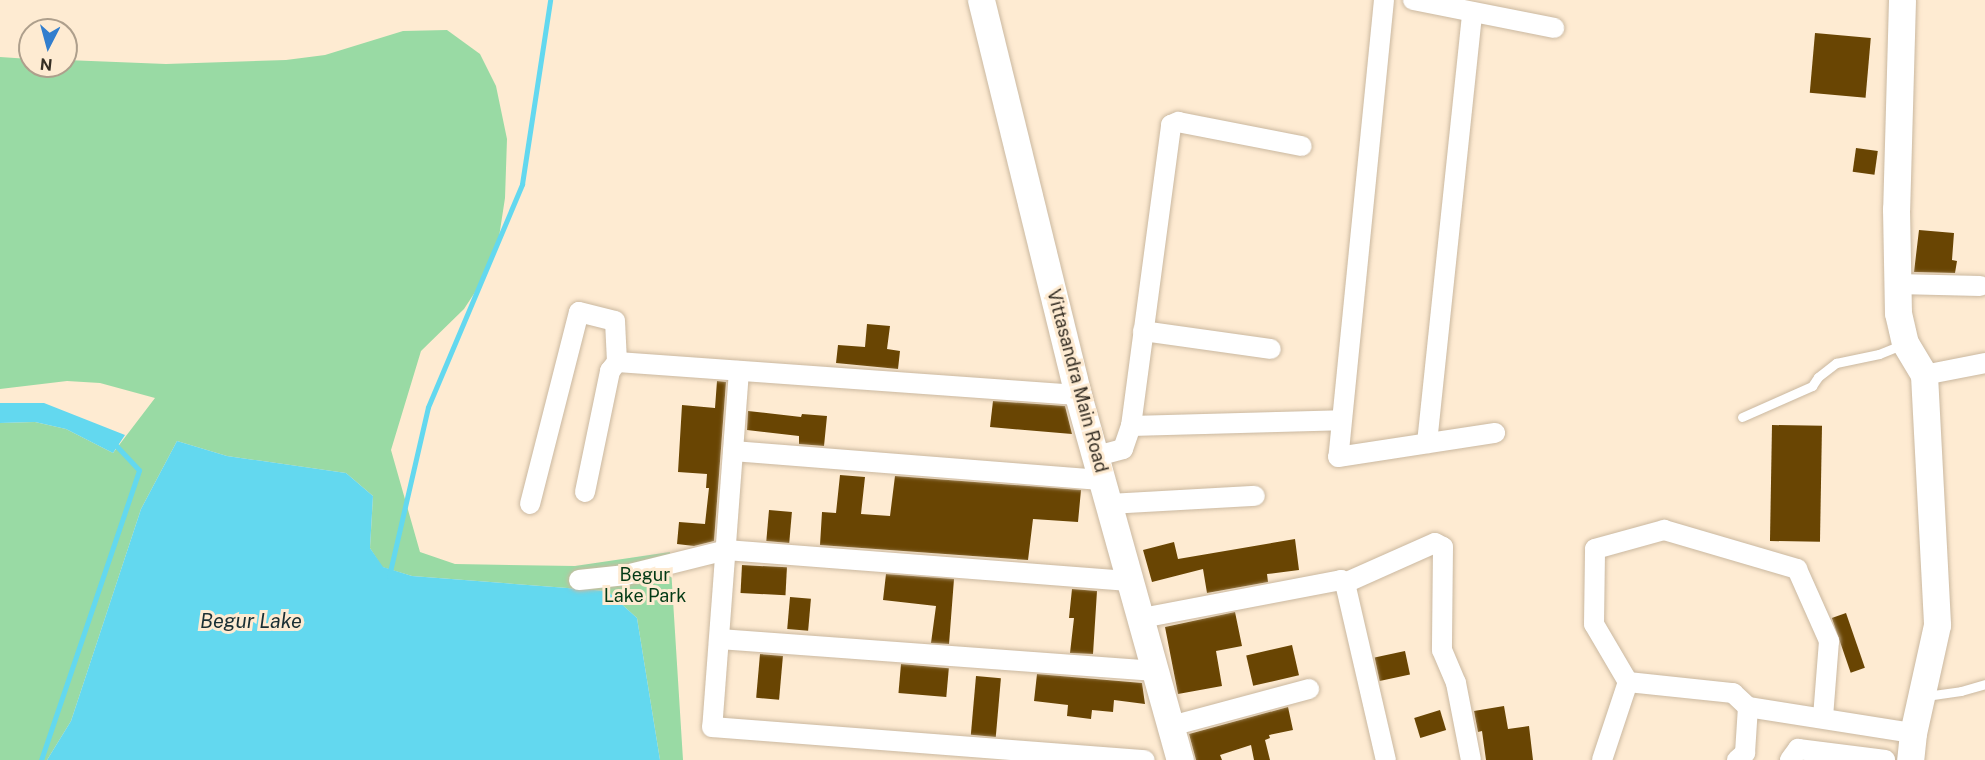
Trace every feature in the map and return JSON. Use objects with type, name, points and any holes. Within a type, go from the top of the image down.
[{"type":"street","name":"Vittasandra Main Road","points":[[981,0],[1078,395],[1104,480],[1180,760]]},
{"type":"street","points":[[1384,0],[1338,457],[1495,433]]},
{"type":"street","points":[[1413,0],[1554,28]]},
{"type":"street","points":[[1902,0],[1896,209],[1898,313],[1905,343],[1924,375],[1937,625],[1913,733],[1910,760]]},
{"type":"street","points":[[1427,443],[1472,12]]},
{"type":"street","points":[[1104,480],[1123,449],[1131,426],[1171,125],[1178,122],[1302,146]]},
{"type":"street","points":[[1897,284],[1980,286]]},
{"type":"street","points":[[530,504],[579,312],[615,321],[617,362],[610,371],[585,492]]},
{"type":"street","points":[[1143,331],[1271,349]]},
{"type":"street","points":[[617,362],[1078,395]]},
{"type":"street","points":[[1924,375],[1985,363]]},
{"type":"street","points":[[739,370],[712,727],[1145,760]]},
{"type":"street","points":[[1131,426],[1341,420]]},
{"type":"street","points":[[733,452],[1104,480],[1255,496]]},
{"type":"street","points":[[1602,760],[1628,682],[1594,624],[1595,549],[1664,530],[1797,569],[1828,641],[1822,717]]},
{"type":"street","points":[[1142,618],[1336,581],[1345,583],[1435,543],[1443,547],[1442,650],[1456,682],[1472,760]]},
{"type":"street","points":[[579,580],[626,575],[726,550],[1132,581]]},
{"type":"street","points":[[1345,583],[1386,760]]},
{"type":"street","points":[[719,639],[1156,671]]},
{"type":"street","points":[[1628,682],[1733,693],[1748,707],[1913,733]]},
{"type":"street","points":[[1171,726],[1308,689]]},
{"type":"street","points":[[1737,760],[1745,753],[1748,707]]},
{"type":"street","points":[[1790,760],[1798,749],[1885,760]]},
{"type":"lane","points":[[1742,417],[1812,386],[1818,377],[1836,363],[1879,354],[1905,343]]},
{"type":"lane","points":[[1922,696],[1961,691],[1985,684]]},
{"type":"green space","name":"Begur Lake Park","points":[[447,30],[480,54],[496,86],[507,139],[505,198],[499,237],[481,283],[464,309],[421,351],[391,450],[420,552],[455,564],[575,566],[670,552],[683,760],[660,760],[637,618],[607,591],[412,576],[382,567],[370,548],[373,496],[346,473],[227,456],[177,441],[141,509],[71,721],[47,760],[0,760],[0,423],[35,422],[66,429],[113,453],[155,398],[100,383],[67,381],[0,389],[0,57],[18,58],[18,78],[78,78],[78,60],[166,64],[286,60],[325,55],[403,31]]},
{"type":"water","points":[[0,403],[44,403],[125,435],[113,453],[66,429],[35,422],[0,423]]},
{"type":"water","name":"Begur Lake","points":[[177,441],[227,456],[346,473],[373,496],[370,548],[383,567],[412,576],[607,591],[637,618],[660,760],[47,760],[71,721],[141,509]]},
{"type":"building","points":[[1815,33],[1871,38],[1866,98],[1810,93]]},
{"type":"building","points":[[1856,148],[1878,151],[1874,175],[1853,172]]},
{"type":"building","points":[[1919,230],[1954,233],[1952,260],[1957,261],[1955,273],[1914,272]]},
{"type":"building","points":[[867,324],[890,326],[887,349],[900,351],[898,369],[836,363],[838,345],[865,347]]},
{"type":"building","points":[[717,381],[726,382],[714,541],[694,546],[677,544],[679,522],[705,524],[709,488],[706,488],[707,474],[678,472],[682,405],[715,408]]},
{"type":"building","points":[[993,401],[1065,406],[1072,434],[990,427]]},
{"type":"building","points":[[748,411],[801,417],[802,414],[827,416],[824,446],[799,444],[799,436],[747,430]]},
{"type":"building","points":[[1772,425],[1822,426],[1820,542],[1770,541]]},
{"type":"building","points":[[840,475],[865,477],[861,514],[890,516],[895,476],[1081,490],[1078,522],[1033,519],[1028,560],[820,545],[822,512],[836,513]]},
{"type":"building","points":[[769,510],[792,512],[789,543],[766,541]]},
{"type":"building","points":[[1295,539],[1299,570],[1267,574],[1268,582],[1207,593],[1203,569],[1152,582],[1143,550],[1174,542],[1178,559]]},
{"type":"building","points":[[742,565],[787,567],[785,595],[741,593]]},
{"type":"building","points":[[886,574],[954,579],[949,644],[931,643],[936,606],[883,600]]},
{"type":"building","points":[[1072,589],[1097,591],[1093,654],[1070,653],[1074,618],[1069,618]]},
{"type":"building","points":[[790,597],[811,599],[808,631],[787,629]]},
{"type":"building","points":[[1235,612],[1242,646],[1216,651],[1222,686],[1178,694],[1165,627]]},
{"type":"building","points":[[1846,613],[1865,668],[1851,673],[1832,618]]},
{"type":"building","points":[[1292,645],[1299,675],[1253,686],[1246,656]]},
{"type":"building","points":[[1405,651],[1410,674],[1380,681],[1375,657]]},
{"type":"building","points":[[760,654],[783,656],[779,700],[756,698]]},
{"type":"building","points":[[901,664],[949,668],[946,697],[898,693]]},
{"type":"building","points":[[1037,674],[1142,683],[1145,704],[1114,700],[1113,712],[1092,710],[1091,719],[1067,716],[1068,705],[1034,701]]},
{"type":"building","points":[[976,676],[1001,678],[996,737],[971,735]]},
{"type":"building","points":[[1504,706],[1508,729],[1529,726],[1533,760],[1486,760],[1482,731],[1478,732],[1474,711]]},
{"type":"building","points":[[1288,707],[1293,730],[1269,735],[1270,738],[1265,740],[1270,760],[1254,760],[1251,745],[1220,755],[1222,760],[1196,760],[1189,734]]},
{"type":"building","points":[[1440,710],[1446,730],[1420,738],[1414,718]]},
{"type":"waterway","points":[[389,576],[428,407],[522,184],[550,0]]},
{"type":"waterway","points":[[41,760],[139,470],[113,442]]}]
